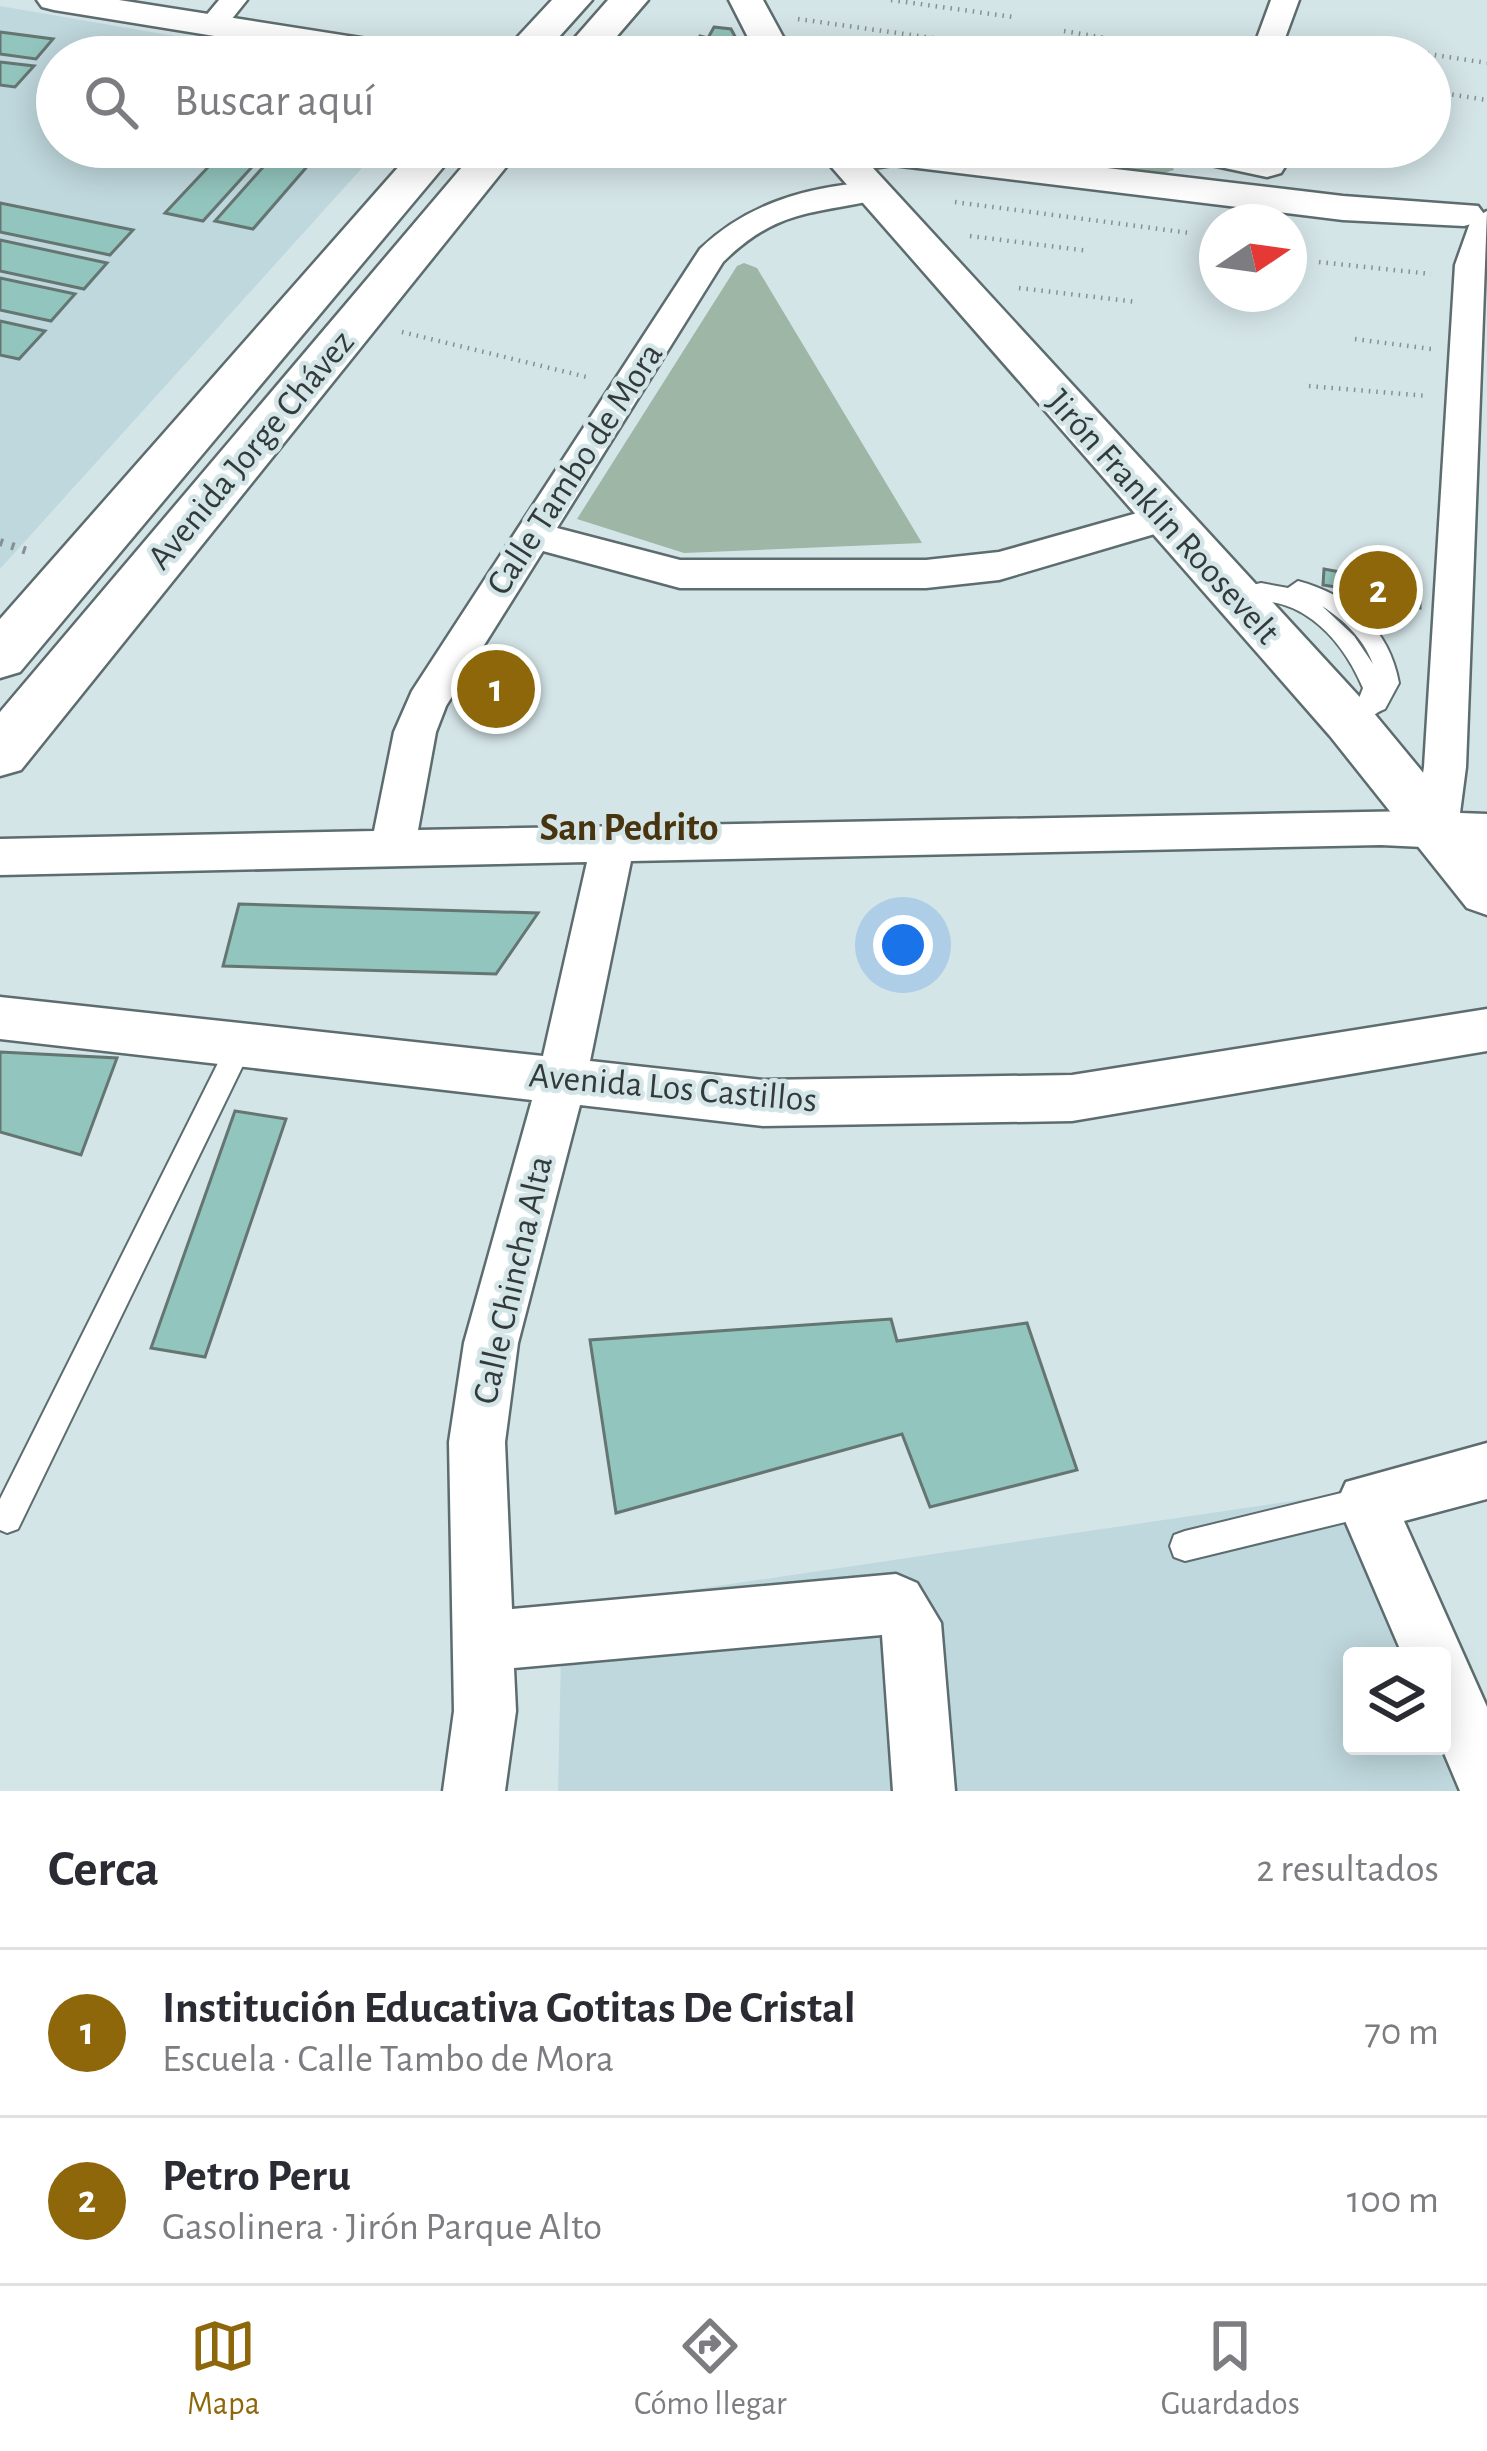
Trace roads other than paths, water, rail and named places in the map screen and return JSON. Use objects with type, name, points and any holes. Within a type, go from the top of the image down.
[{"type":"main road","points":[[539,36],[573,0]]},
{"type":"main road","points":[[597,36],[629,0]]},
{"type":"main road","name":"Avenida Jorge Chávez","points":[[0,657],[421,168]]},
{"type":"main road","name":"Avenida Jorge Chávez","points":[[0,753],[484,168]]},
{"type":"street","points":[[54,0],[223,12],[324,36]]},
{"type":"street","points":[[1272,36],[1285,0]]},
{"type":"street","points":[[749,6],[765,36]]},
{"type":"street","points":[[1010,168],[1343,208],[1481,219]]},
{"type":"street","points":[[1284,168],[1481,219]]},
{"type":"street","name":"Jirón Franklin Roosevelt","points":[[857,175],[1162,519],[1253,594],[1461,830],[1487,891]]},
{"type":"street","name":"Calle Tambo de Mora","points":[[392,851],[415,732],[427,702],[725,240],[754,220],[857,175]]},
{"type":"street","points":[[0,857],[1461,830],[1445,767],[1471,278],[1481,219]]},
{"type":"street","points":[[534,535],[698,575],[926,574],[999,566],[1162,519]]},
{"type":"street","name":"Calle Chincha Alta","points":[[474,1791],[485,1711],[477,1442],[491,1343],[562,1080],[612,847]]},
{"type":"street","name":"Avenida Los Castillos","points":[[0,1018],[763,1103],[1072,1098],[1487,1030]]},
{"type":"street","points":[[1429,1647],[1366,1502],[1487,1471]]},
{"type":"street","points":[[483,1641],[896,1604],[911,1623],[924,1791]]},
{"type":"street","points":[[1451,1697],[1487,1779]]},
{"type":"lane","points":[[1253,594],[1307,591],[1335,604],[1379,648],[1388,682],[1382,699],[1357,716]]},
{"type":"lane","points":[[8,1518],[241,1045]]},
{"type":"lane","points":[[1185,1546],[1366,1502]]},
{"type":"place","name":"Petro Peru","points":[[1378,590]]},
{"type":"place","name":"Institución Educativa Gotitas De Cristal","points":[[496,689]]},
{"type":"district","name":"San Pedrito","points":[[629,828]]}]
